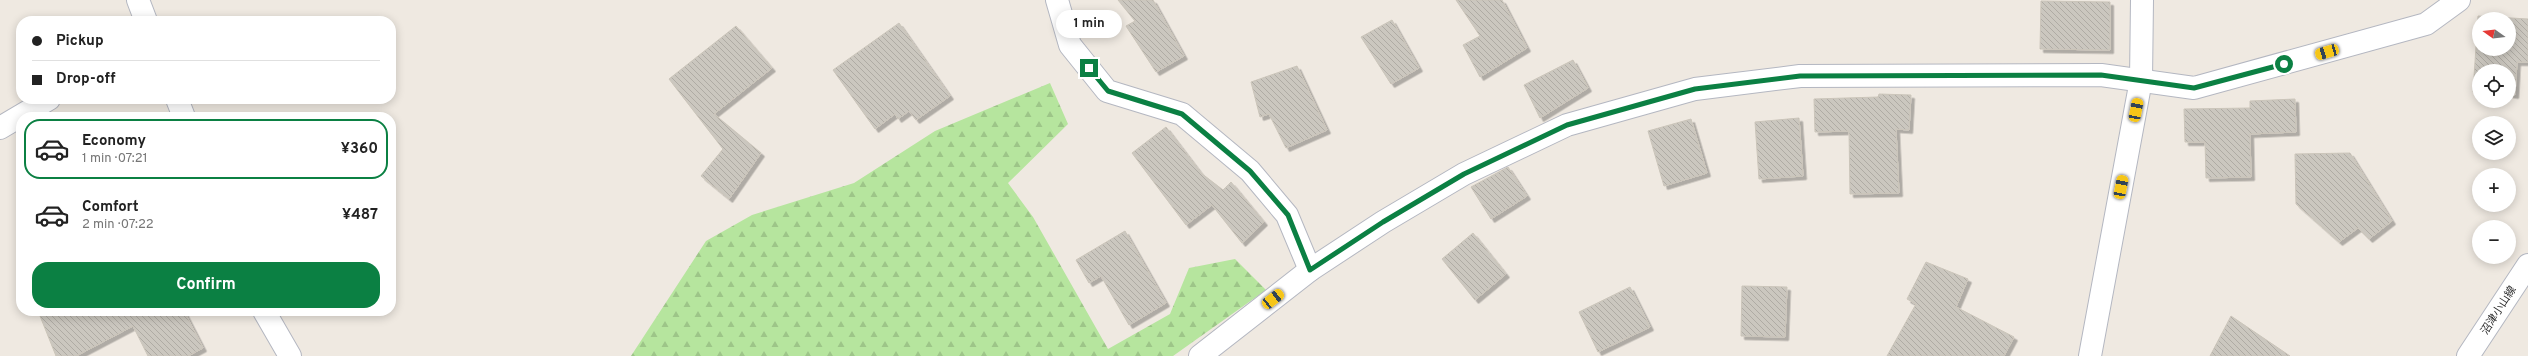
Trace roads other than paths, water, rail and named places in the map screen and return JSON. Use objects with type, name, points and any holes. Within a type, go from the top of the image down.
[{"type":"street","points":[[138,0],[144,16]]},
{"type":"street","points":[[1057,0],[1070,45],[1108,91],[1182,114],[1250,171],[1288,215],[1310,270]]},
{"type":"street","points":[[2090,356],[2141,80],[2142,0]]},
{"type":"street","points":[[1200,356],[1310,270],[1383,222],[1464,174],[1567,125],[1695,89],[1800,76],[2101,75],[2194,88],[2426,24],[2459,0]]},
{"type":"street","points":[[26,112],[40,104]]},
{"type":"street","points":[[0,128],[16,118]]},
{"type":"street","name":"沼津小山線","points":[[2468,356],[2528,265]]},
{"type":"street","points":[[267,316],[290,356]]}]
